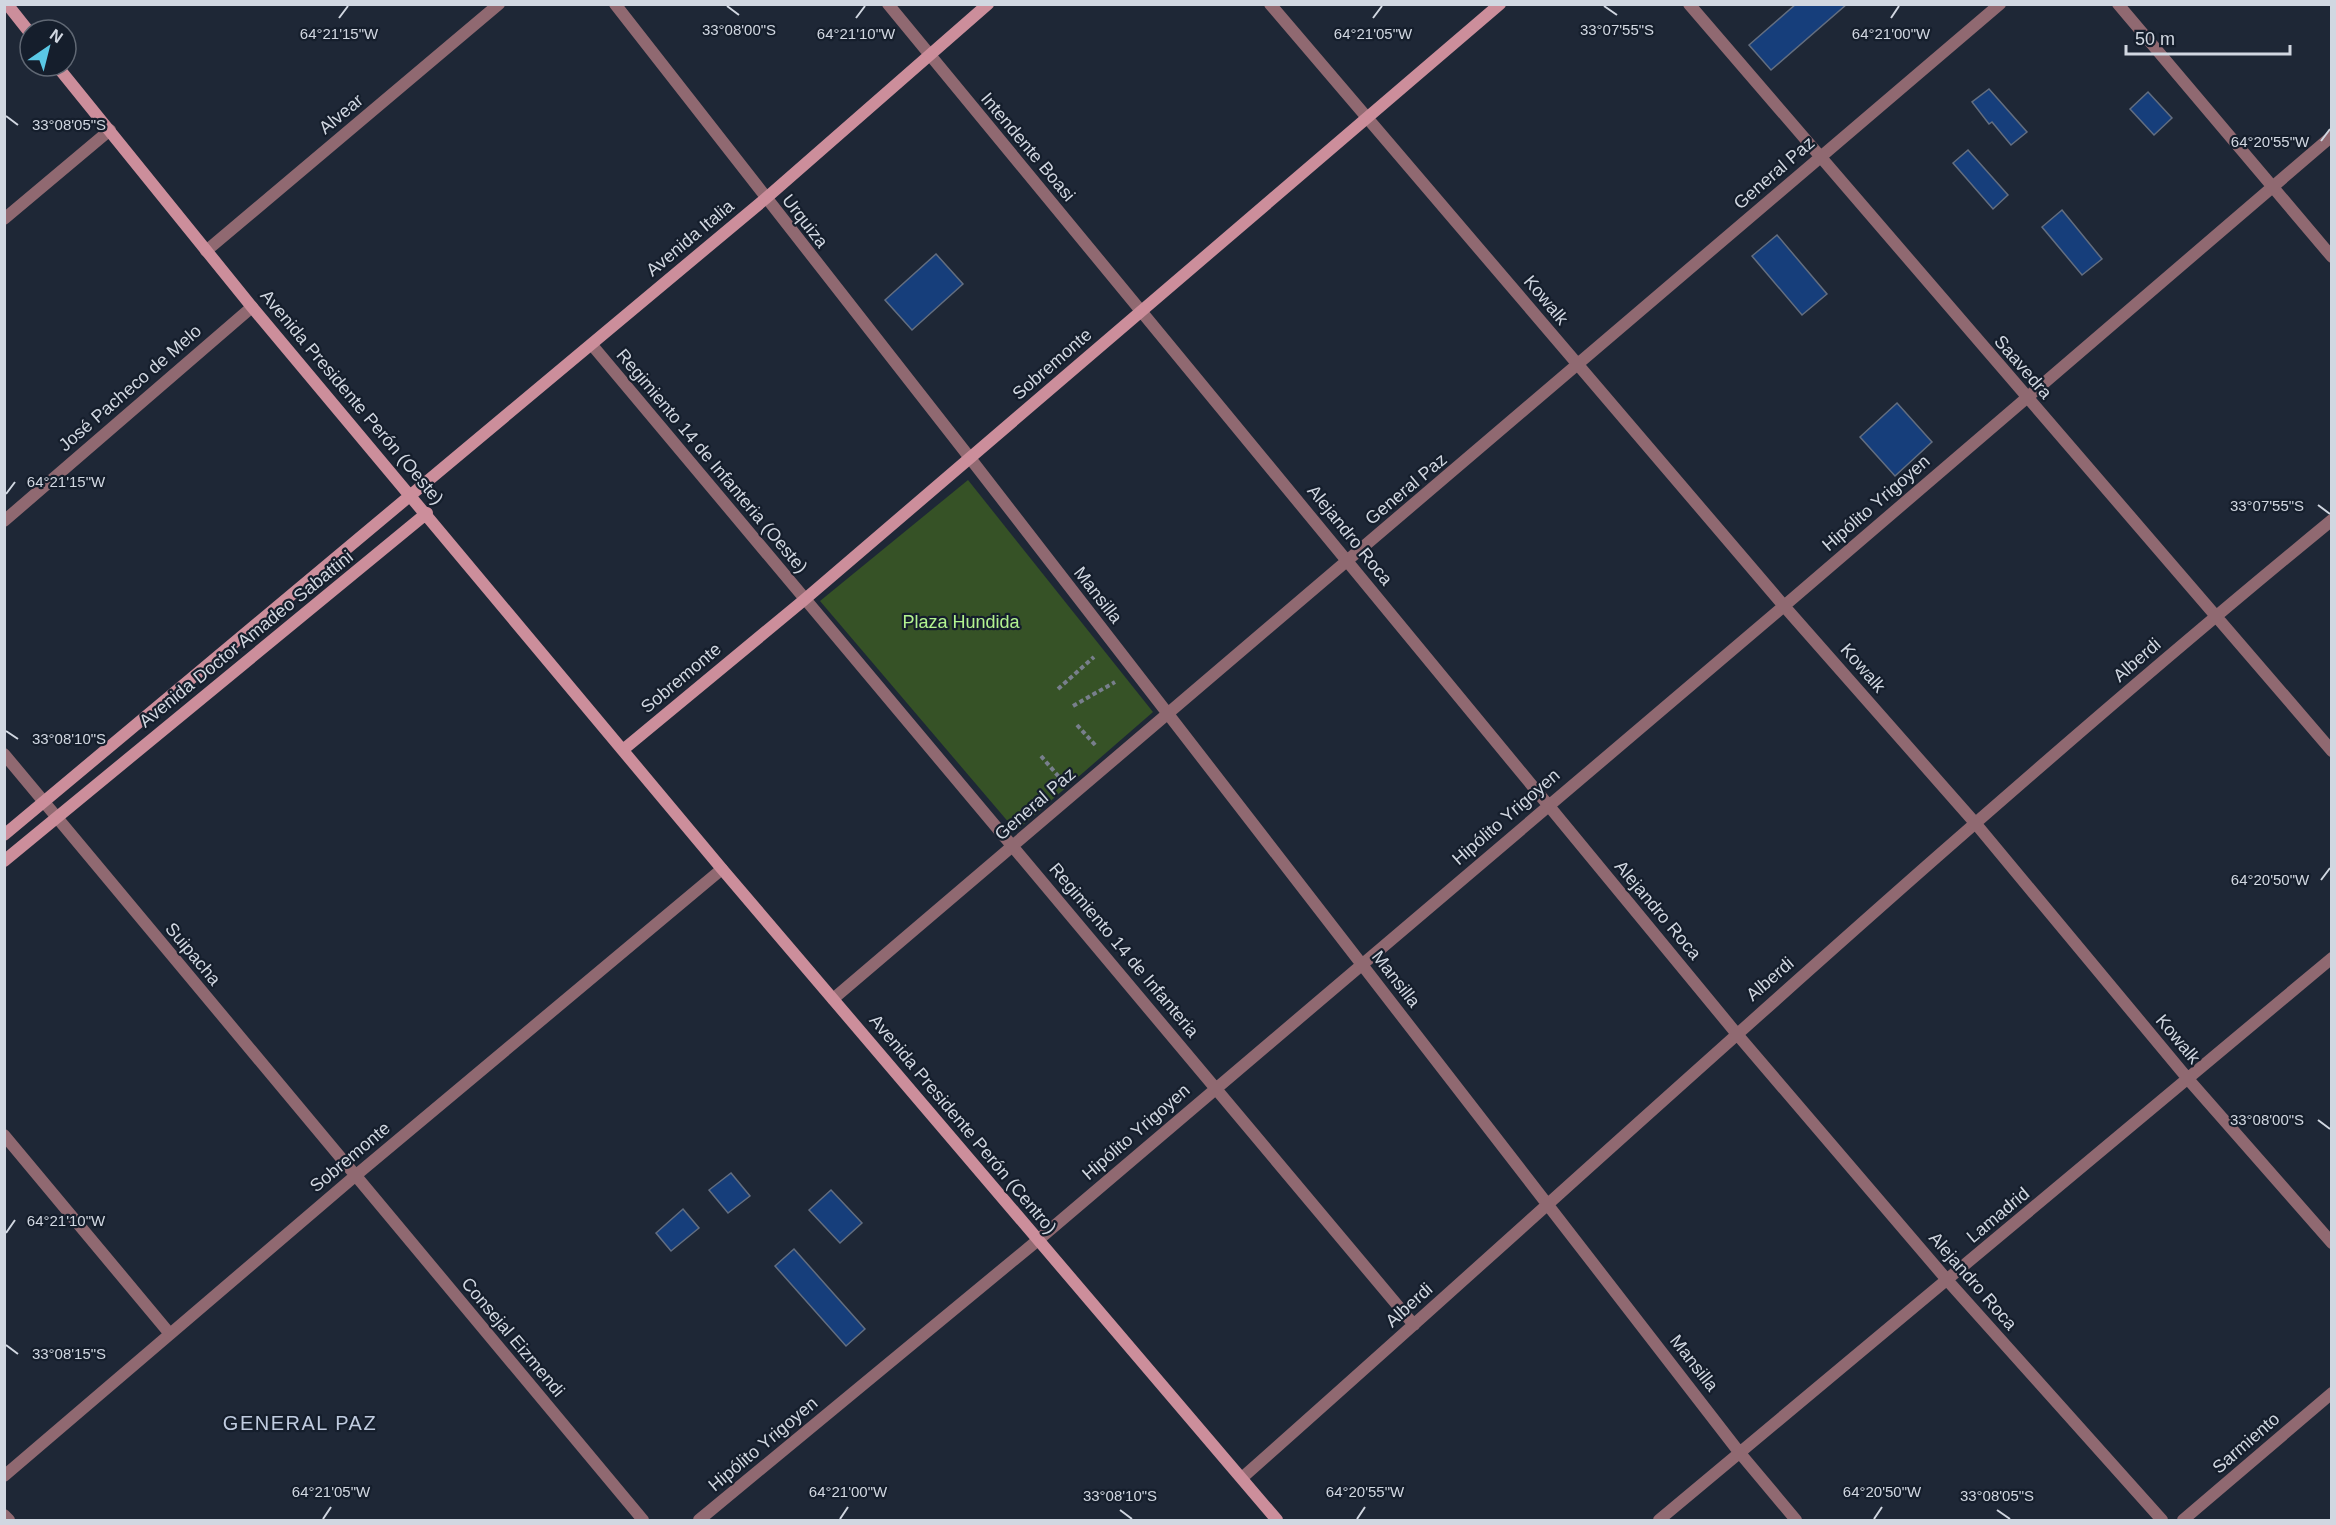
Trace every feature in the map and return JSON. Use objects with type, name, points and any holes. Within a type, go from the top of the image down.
[{"type":"main road","points":[[7,4],[18,18]]},
{"type":"main road","name":"Avenida Italia","points":[[411,494],[765,199],[988,4]]},
{"type":"main road","name":"Sobremonte","points":[[624,749],[804,600],[1500,4]]},
{"type":"main road","name":"Avenida Presidente Perón (Oeste)","points":[[67,78],[252,307],[624,749]]},
{"type":"main road","name":"Avenida Doctor Amadeo Sabattini","points":[[4,835],[411,494]]},
{"type":"main road","name":"Avenida Doctor Amadeo Sabattini","points":[[4,861],[427,513]]},
{"type":"main road","name":"Avenida Presidente Perón (Centro)","points":[[624,749],[722,869],[1243,1477],[1277,1521]]},
{"type":"street","name":"Alvear","points":[[206,251],[499,4]]},
{"type":"street","name":"Urquiza","points":[[615,4],[765,199],[970,458]]},
{"type":"street","name":"Intendente Boasi","points":[[888,4],[1141,311]]},
{"type":"street","name":"Kowalk","points":[[1270,4],[1784,606],[1976,824],[2188,1079],[2331,1243]]},
{"type":"street","name":"Saavedra","points":[[1689,4],[2331,751]]},
{"type":"street","name":"General Paz","points":[[833,999],[1349,562],[2000,4]]},
{"type":"street","points":[[2118,4],[2331,257]]},
{"type":"street","points":[[4,219],[110,130]]},
{"type":"street","name":"Hipólito Yrigoyen","points":[[699,1521],[1038,1240],[1547,805],[1784,606],[2331,136]]},
{"type":"street","name":"José Pacheco de Melo","points":[[4,521],[252,307]]},
{"type":"street","name":"Alejandro Roca","points":[[1141,311],[1736,1033],[1948,1281],[2162,1521]]},
{"type":"street","name":"Regimiento 14 de Infanteria (Oeste)","points":[[592,345],[804,600]]},
{"type":"street","name":"Mansilla","points":[[970,458],[1739,1452],[1796,1521]]},
{"type":"street","name":"Alberdi","points":[[1243,1477],[1549,1205],[1736,1033],[2216,615],[2331,520]]},
{"type":"street","name":"Regimiento 14 de Infanteria","points":[[804,600],[1014,846],[1214,1089],[1414,1326]]},
{"type":"street","name":"Suipacha","points":[[4,754],[355,1176]]},
{"type":"street","name":"Sobremonte","points":[[4,1476],[355,1176],[722,869]]},
{"type":"street","name":"Lamadrid","points":[[1659,1521],[2331,958]]},
{"type":"street","points":[[4,1135],[170,1334]]},
{"type":"street","name":"Consejal Eizmendi","points":[[355,1176],[643,1521]]},
{"type":"street","name":"Sarmiento","points":[[2183,1521],[2331,1393]]},
{"type":"street","points":[[4,1515],[9,1521]]},
{"type":"path","points":[[1058,689],[1094,657]]},
{"type":"path","points":[[1073,706],[1115,682]]},
{"type":"path","points":[[1077,725],[1096,746]]},
{"type":"path","points":[[1041,756],[1059,777]]},
{"type":"green space","name":"Plaza Hundida","points":[[968,480],[1153,712],[1016,831],[820,601]]},
{"type":"building","points":[[1796,4],[1847,4],[1771,70],[1749,45]]},
{"type":"building","points":[[1989,89],[2027,132],[2011,145],[1992,122],[1989,124],[1972,102]]},
{"type":"building","points":[[2148,92],[2172,118],[2154,135],[2130,109]]},
{"type":"building","points":[[1968,150],[2008,195],[1993,209],[1953,163]]},
{"type":"building","points":[[2062,210],[2102,259],[2082,275],[2042,227]]},
{"type":"building","points":[[1777,235],[1827,294],[1802,315],[1752,256]]},
{"type":"building","points":[[936,254],[963,284],[912,330],[885,300]]},
{"type":"building","points":[[1897,403],[1932,442],[1895,476],[1860,437]]},
{"type":"building","points":[[731,1173],[750,1196],[728,1213],[709,1190]]},
{"type":"building","points":[[831,1190],[862,1223],[840,1243],[809,1210]]},
{"type":"building","points":[[683,1209],[699,1228],[671,1251],[656,1233]]},
{"type":"building","points":[[794,1249],[865,1329],[846,1346],[775,1266]]},
{"type":"district","name":"GENERAL PAZ","points":[[300,1423]]}]
